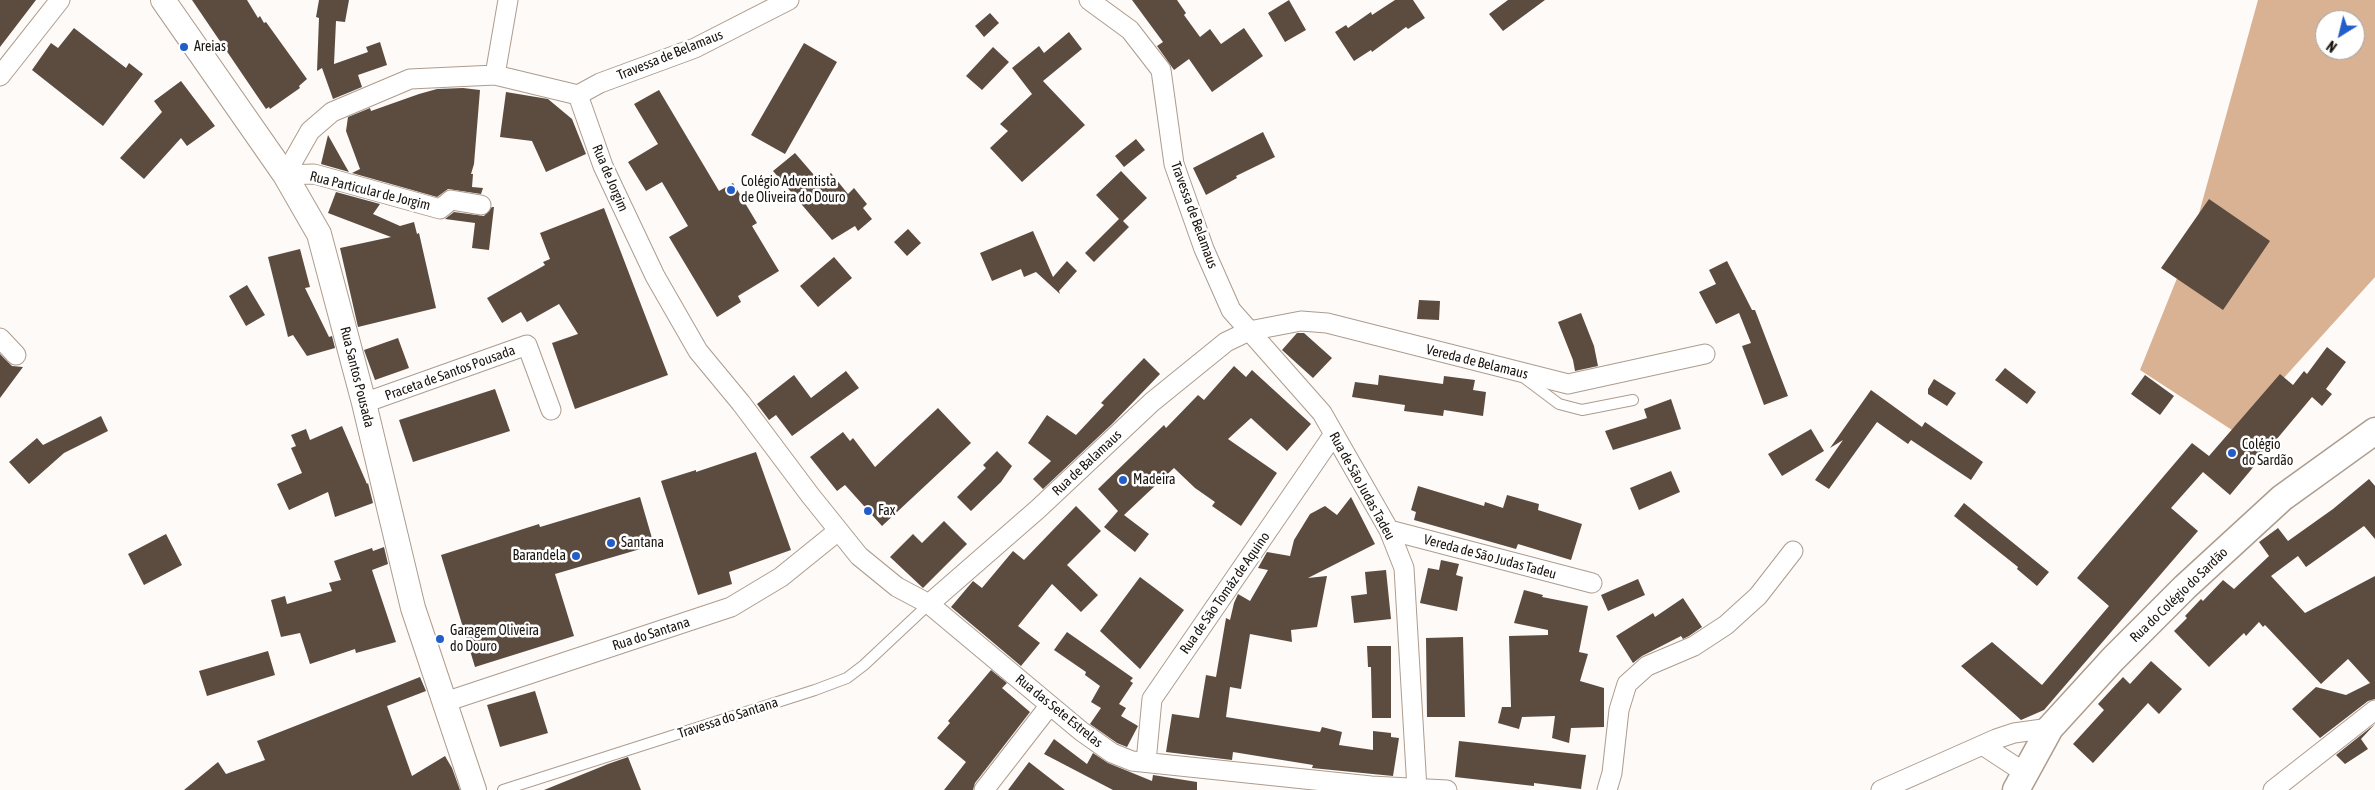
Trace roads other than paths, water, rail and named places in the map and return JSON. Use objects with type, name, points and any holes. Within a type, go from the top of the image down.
[{"type":"main road","name":"Rua do Colégio do Sardão","points":[[2021,781],[2050,728],[2113,659],[2192,580],[2282,498],[2375,432]]},
{"type":"street","points":[[0,76],[60,0]]},
{"type":"street","name":"Rua Santos Pousada","points":[[163,0],[285,175],[319,234],[364,403],[413,608],[474,790]]},
{"type":"street","points":[[495,75],[508,0]]},
{"type":"street","name":"Travessa de Belamaus","points":[[578,95],[600,83],[695,48],[789,0]]},
{"type":"street","name":"Travessa de Belamaus","points":[[1089,0],[1130,30],[1161,70],[1174,164],[1204,248],[1231,310],[1249,331]]},
{"type":"street","points":[[285,175],[310,132],[332,112],[410,79],[495,75],[578,95]]},
{"type":"street","name":"Rua de Jorgim","points":[[578,95],[603,166],[654,276],[698,351],[741,403],[838,530]]},
{"type":"street","name":"Rua Particular de Jorgim","points":[[285,175],[314,174],[440,209],[451,200],[481,205]]},
{"type":"street","name":"Vereda de Belamaus","points":[[1249,331],[1301,320],[1327,323],[1568,384],[1705,354]]},
{"type":"street","name":"Rua de São Judas Tadeu","points":[[1249,331],[1322,413],[1389,530],[1404,568],[1417,789]]},
{"type":"street","name":"Rua de Balamaus","points":[[930,604],[1038,509],[1152,402],[1226,342],[1249,331]]},
{"type":"street","points":[[0,338],[16,355]]},
{"type":"street","name":"Praceta de Santos Pousada","points":[[364,403],[526,345],[551,410]]},
{"type":"street","name":"Rua de São Tomáz de Aquino","points":[[1146,762],[1152,699],[1334,434]]},
{"type":"street","name":"Rua das Sete Estrelas","points":[[838,530],[859,556],[897,586],[930,604],[1081,731],[1112,753],[1132,761],[1417,789],[1447,790]]},
{"type":"street","name":"Rua do Santana","points":[[445,702],[731,607],[781,577],[838,530]]},
{"type":"street","name":"Vereda de São Judas Tadeu","points":[[1389,530],[1592,584]]},
{"type":"street","points":[[1607,790],[1612,772],[1618,710],[1628,684],[1647,666],[1694,646],[1726,625],[1758,596],[1793,551]]},
{"type":"street","points":[[984,790],[1050,705]]},
{"type":"street","points":[[2273,790],[2375,710]]},
{"type":"street","points":[[1881,790],[2014,733],[2050,728]]},
{"type":"street","points":[[1984,746],[2021,781]]},
{"type":"lane","points":[[1517,372],[1559,404],[1582,410],[1633,400]]},
{"type":"lane","name":"Travessa do Santana","points":[[503,790],[806,693],[847,678],[864,666],[930,604]]},
{"type":"place","name":"Areias","points":[[184,47]]},
{"type":"place","name":"Colégio Adventista de Oliveira do Douro","points":[[731,190]]},
{"type":"place","name":"Colégio do Sardão","points":[[2232,453]]},
{"type":"place","name":"Madeira","points":[[1123,480]]},
{"type":"place","name":"Fax","points":[[868,511]]},
{"type":"place","name":"Santana","points":[[611,543]]},
{"type":"place","name":"Barandela","points":[[576,556]]},
{"type":"place","name":"Garagem Oliveira do Douro","points":[[440,639]]}]
